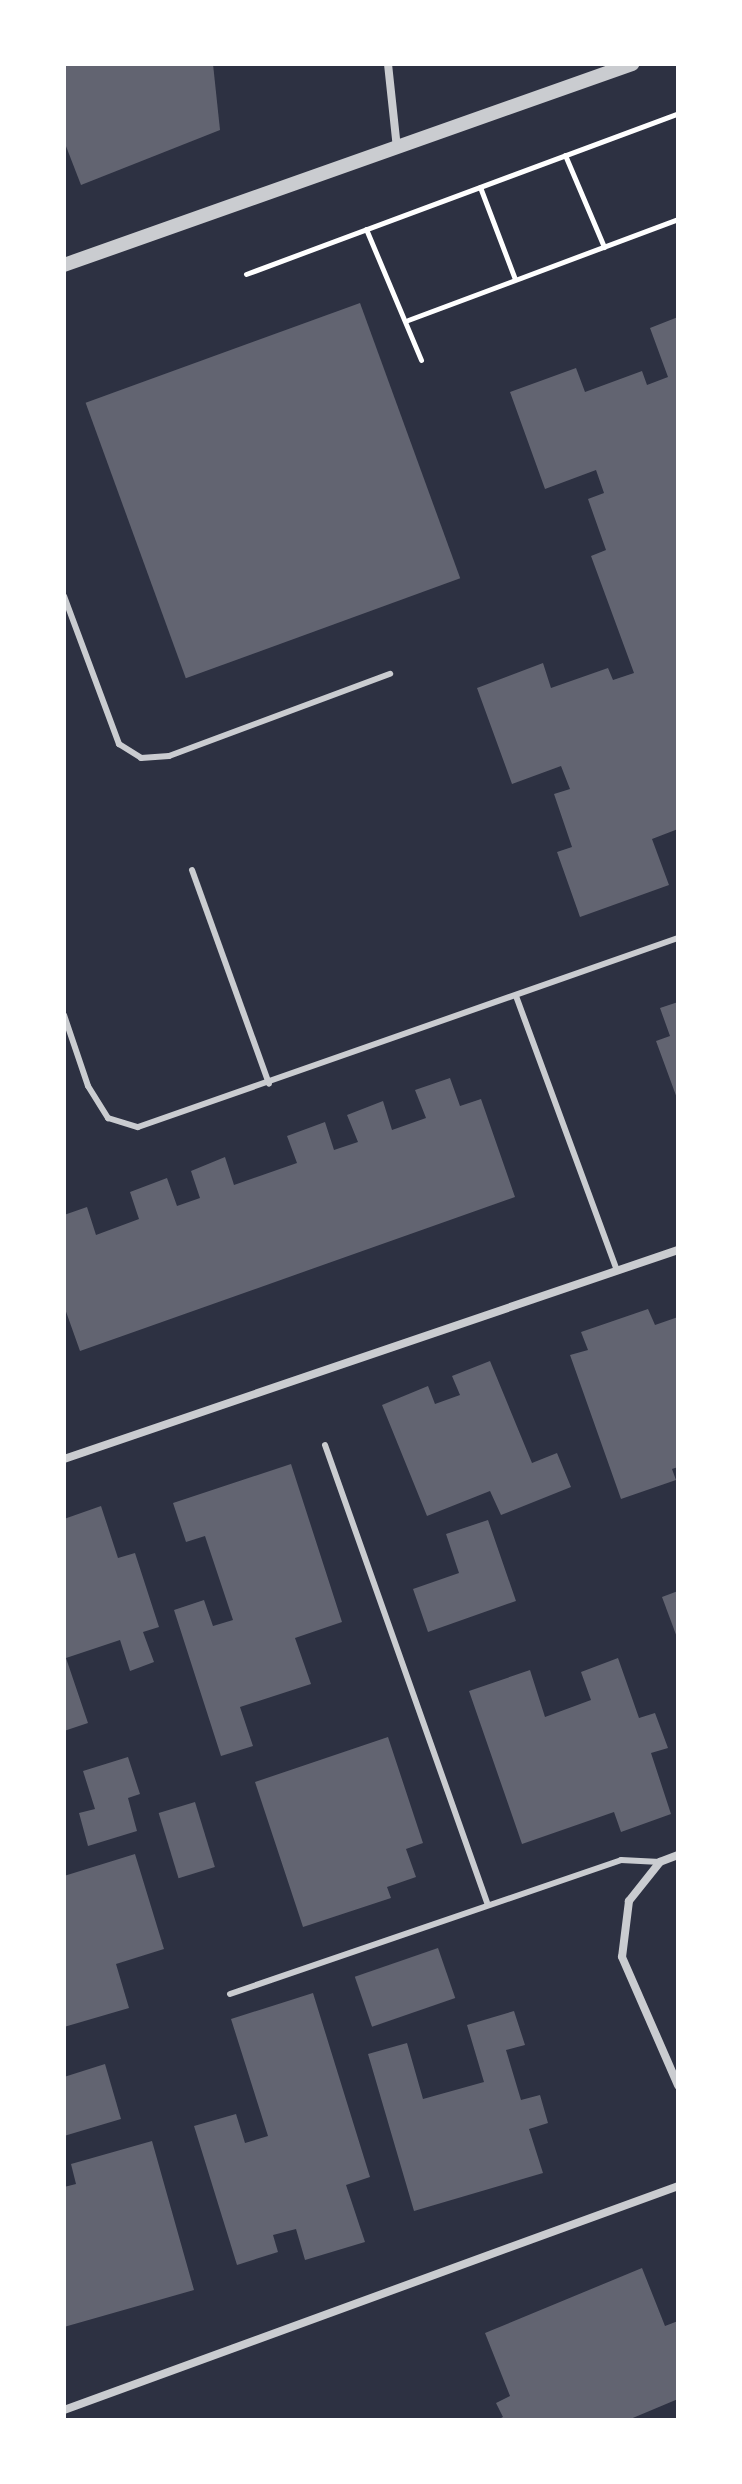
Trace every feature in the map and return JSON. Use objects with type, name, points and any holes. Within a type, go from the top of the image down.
[{"type":"street","points":[[388,64],[397,148]]},
{"type":"street","points":[[64,265],[632,64]]},
{"type":"street","points":[[64,1459],[616,1268],[678,1250]]},
{"type":"street","points":[[678,1855],[660,1862],[629,1901],[622,1957],[678,2085]]},
{"type":"street","points":[[64,2410],[678,2186]]},
{"type":"lane","points":[[64,596],[119,744],[141,758],[169,756],[390,674]]},
{"type":"lane","points":[[192,870],[269,1084]]},
{"type":"lane","points":[[64,1015],[88,1086],[108,1118],[138,1127],[269,1084],[678,938]]},
{"type":"lane","points":[[516,996],[616,1268]]},
{"type":"lane","points":[[325,1445],[488,1905]]},
{"type":"lane","points":[[230,1994],[621,1860],[660,1862]]},
{"type":"path","points":[[246,274],[678,113]]},
{"type":"path","points":[[565,155],[604,247]]},
{"type":"path","points":[[480,187],[515,279]]},
{"type":"path","points":[[408,320],[678,219]]},
{"type":"path","points":[[366,229],[408,320],[421,360]]},
{"type":"building","points":[[64,64],[213,64],[220,130],[81,185],[64,141]]},
{"type":"building","points":[[360,303],[460,578],[186,678],[86,403]]},
{"type":"building","points":[[678,317],[678,829],[652,839],[669,885],[580,917],[557,852],[572,847],[554,794],[570,789],[561,766],[512,784],[477,688],[543,663],[551,688],[608,668],[613,680],[634,673],[591,556],[606,550],[588,499],[604,493],[596,470],[545,489],[510,392],[576,368],[585,392],[642,371],[647,385],[668,377],[650,328]]},
{"type":"building","points":[[678,1002],[678,1101],[656,1041],[670,1036],[660,1008]]},
{"type":"building","points":[[450,1078],[460,1106],[481,1099],[515,1197],[80,1351],[64,1306],[64,1215],[87,1207],[96,1235],[139,1219],[130,1192],[167,1178],[177,1206],[200,1198],[191,1171],[225,1157],[234,1185],[297,1163],[287,1136],[325,1122],[334,1150],[358,1142],[347,1115],[383,1101],[392,1130],[426,1118],[415,1090]]},
{"type":"building","points":[[648,1309],[655,1325],[678,1317],[678,1467],[672,1469],[676,1480],[621,1499],[570,1355],[588,1350],[581,1332]]},
{"type":"building","points":[[490,1361],[532,1463],[557,1453],[571,1487],[501,1515],[490,1491],[427,1516],[382,1405],[428,1386],[435,1404],[460,1395],[452,1376]]},
{"type":"building","points":[[291,1464],[342,1622],[295,1638],[311,1684],[240,1707],[253,1746],[221,1756],[174,1610],[204,1600],[213,1626],[233,1620],[205,1536],[186,1542],[173,1503]]},
{"type":"building","points":[[101,1506],[118,1558],[135,1553],[159,1627],[143,1632],[154,1662],[130,1671],[120,1640],[66,1658],[88,1723],[64,1731],[64,1519]]},
{"type":"building","points":[[488,1520],[516,1601],[428,1632],[413,1589],[459,1573],[446,1534]]},
{"type":"building","points":[[678,1591],[678,1640],[662,1597]]},
{"type":"building","points":[[618,1658],[639,1718],[655,1713],[668,1748],[651,1753],[671,1814],[621,1832],[614,1812],[522,1844],[469,1691],[530,1670],[545,1717],[591,1700],[581,1672]]},
{"type":"building","points":[[388,1737],[423,1843],[406,1849],[416,1877],[387,1887],[391,1898],[303,1927],[255,1782]]},
{"type":"building","points":[[128,1757],[140,1794],[128,1798],[137,1831],[88,1846],[79,1813],[95,1809],[83,1771]]},
{"type":"building","points":[[195,1802],[215,1867],[179,1878],[159,1813]]},
{"type":"building","points":[[135,1854],[164,1949],[116,1964],[129,2008],[64,2027],[64,1876]]},
{"type":"building","points":[[438,1948],[455,1998],[372,2027],[355,1977]]},
{"type":"building","points":[[313,1993],[370,2177],[346,2185],[365,2242],[305,2260],[296,2229],[273,2235],[278,2252],[237,2265],[194,2126],[236,2114],[245,2143],[268,2136],[231,2019]]},
{"type":"building","points":[[514,2011],[525,2045],[506,2050],[521,2100],[540,2095],[548,2123],[529,2129],[543,2173],[414,2211],[368,2054],[407,2043],[423,2099],[484,2082],[467,2025]]},
{"type":"building","points":[[105,2064],[121,2119],[64,2136],[64,2077]]},
{"type":"building","points":[[152,2141],[194,2290],[64,2327],[64,2187],[76,2184],[71,2164]]},
{"type":"building","points":[[642,2268],[665,2326],[678,2321],[678,2399],[628,2420],[497,2420],[503,2417],[496,2403],[510,2396],[485,2333]]}]
